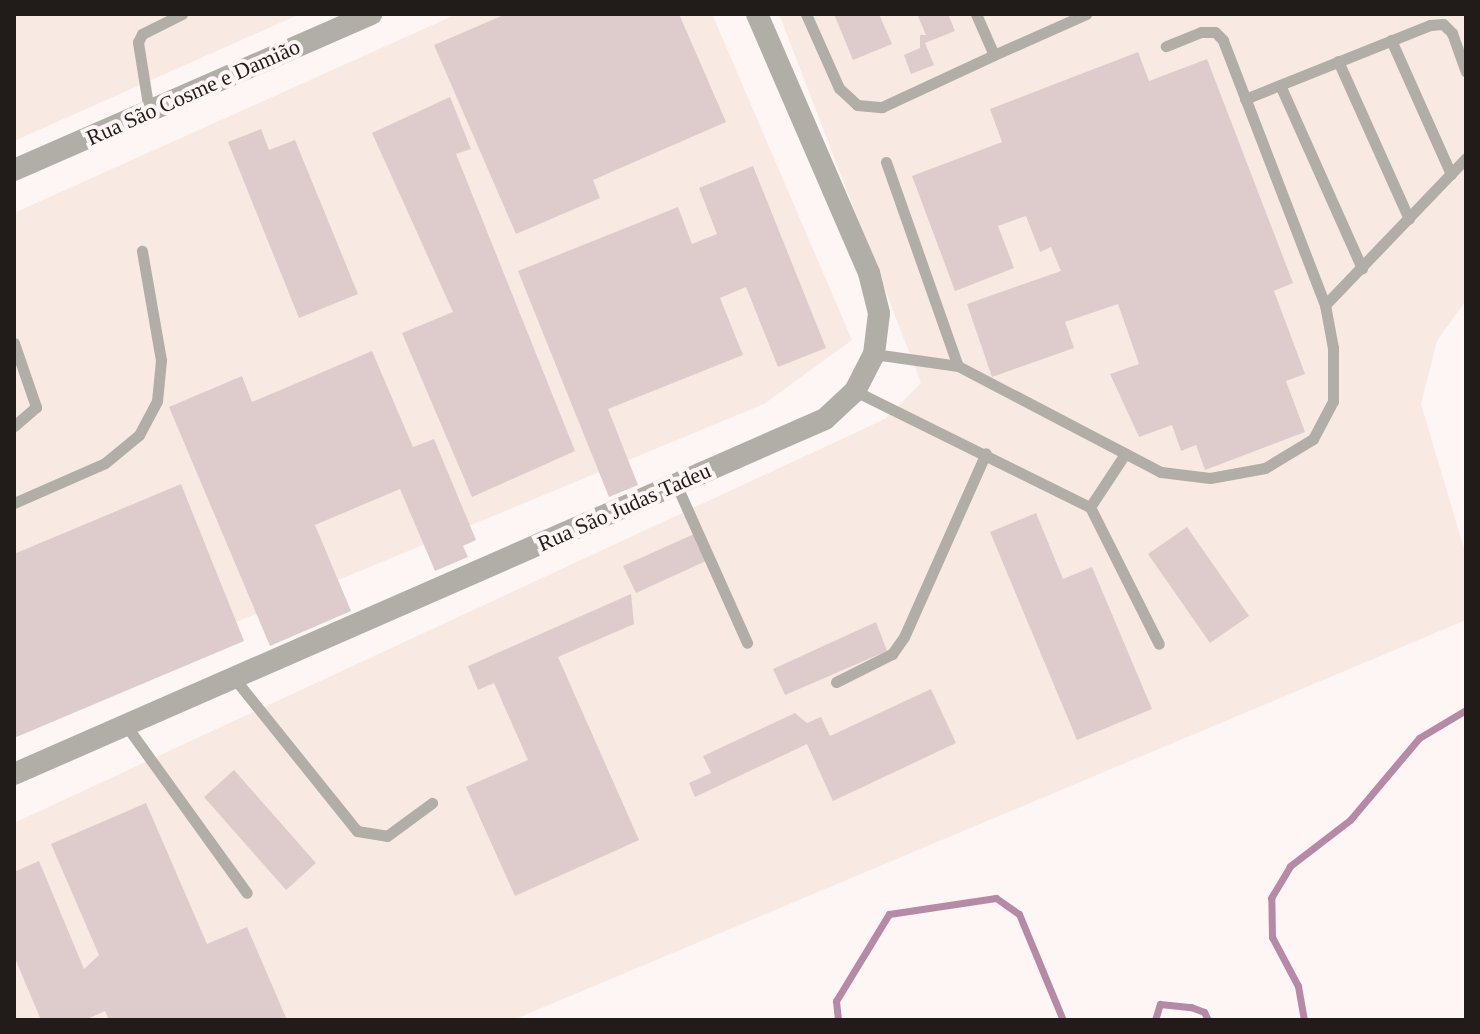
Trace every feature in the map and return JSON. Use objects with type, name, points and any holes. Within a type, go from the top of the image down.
[{"type":"street","name":"Rua São Cosme e Damião","points":[[14,170],[371,14]]},
{"type":"street","name":"Rua São Judas Tadeu","points":[[14,774],[825,419],[855,391],[874,354],[879,313],[869,273],[757,14]]},
{"type":"lane","points":[[149,111],[138,42],[142,34],[182,14]]},
{"type":"lane","points":[[806,14],[839,88],[857,105],[882,107],[1086,14]]},
{"type":"lane","points":[[976,14],[994,55]]},
{"type":"lane","points":[[1245,99],[1391,40],[1443,24],[1452,33],[1466,72]]},
{"type":"lane","points":[[874,354],[958,366],[1161,472],[1210,478],[1265,468],[1313,439],[1333,401],[1325,305],[1245,99],[1215,32],[1166,46]]},
{"type":"lane","points":[[1391,40],[1451,174]]},
{"type":"lane","points":[[1338,61],[1409,219]]},
{"type":"lane","points":[[1280,85],[1362,268]]},
{"type":"lane","points":[[1325,305],[1466,158]]},
{"type":"lane","points":[[886,162],[958,366]]},
{"type":"lane","points":[[14,503],[105,463],[139,435],[157,401],[161,360],[142,251]]},
{"type":"lane","points":[[14,343],[36,407],[14,426]]},
{"type":"lane","points":[[855,391],[1090,507],[1159,644]]},
{"type":"lane","points":[[836,682],[892,654],[904,637],[986,453]]},
{"type":"lane","points":[[1090,507],[1125,454]]},
{"type":"lane","points":[[676,484],[747,643]]},
{"type":"lane","points":[[234,678],[357,831],[387,836],[432,803]]},
{"type":"lane","points":[[125,724],[247,893]]},
{"type":"shaded area","points":[[14,14],[300,14],[14,141]]},
{"type":"shaded area","points":[[457,14],[712,14],[852,340],[764,404],[14,714],[14,213]]},
{"type":"shaded area","points":[[779,14],[1466,14],[1466,300],[1437,341],[1421,404],[1466,555],[1466,620],[513,1020],[14,1020],[14,823],[885,419],[921,383]]},
{"type":"building","points":[[506,14],[679,14],[726,122],[593,180],[600,198],[516,234],[434,45]]},
{"type":"building","points":[[834,14],[879,14],[892,44],[853,60]]},
{"type":"building","points":[[917,14],[948,14],[955,31],[925,43],[934,65],[911,74],[904,55],[920,48],[920,35],[926,35]]},
{"type":"building","points":[[1138,52],[1149,81],[1207,59],[1293,283],[1274,291],[1305,374],[1286,381],[1305,432],[1205,470],[1196,445],[1181,451],[1172,425],[1139,437],[1110,374],[1139,364],[1118,304],[1065,322],[1074,348],[992,377],[967,304],[1061,271],[1051,247],[1040,252],[1026,216],[998,226],[1014,268],[955,291],[912,176],[1002,142],[990,109]]},
{"type":"building","points":[[450,97],[471,149],[456,154],[575,451],[472,497],[402,333],[453,312],[372,133]]},
{"type":"building","points":[[261,129],[269,150],[295,140],[358,294],[299,318],[228,142]]},
{"type":"building","points":[[753,166],[826,348],[778,367],[746,287],[720,298],[743,355],[608,409],[638,485],[609,497],[518,271],[678,207],[692,244],[717,234],[699,188]]},
{"type":"building","points":[[372,351],[413,447],[434,439],[476,540],[463,546],[468,557],[435,571],[400,489],[315,525],[351,611],[270,646],[169,407],[242,376],[252,402]]},
{"type":"building","points":[[181,484],[244,641],[14,738],[14,554]]},
{"type":"building","points":[[1036,513],[1063,579],[1092,567],[1152,709],[1077,740],[990,532]]},
{"type":"building","points":[[1187,527],[1249,616],[1210,643],[1148,554]]},
{"type":"building","points":[[694,534],[706,561],[636,593],[623,566]]},
{"type":"building","points":[[631,594],[634,624],[558,657],[639,840],[515,896],[466,787],[528,760],[494,683],[478,690],[468,666]]},
{"type":"building","points":[[876,622],[887,651],[785,695],[773,669]]},
{"type":"building","points":[[931,689],[956,743],[833,801],[807,744],[695,797],[689,783],[711,773],[703,756],[795,713],[807,723],[821,717],[830,736]]},
{"type":"building","points":[[234,770],[316,863],[286,890],[204,797]]},
{"type":"building","points":[[146,803],[207,944],[247,927],[287,1020],[109,1020],[105,1011],[85,1020],[41,1020],[14,956],[14,872],[39,861],[84,969],[99,955],[51,844]]},
{"type":"waterway","points":[[1304,1020],[1298,986],[1272,937],[1271,898],[1290,866],[1350,820],[1419,738],[1466,710]]},
{"type":"waterway","points":[[838,1020],[836,1001],[889,914],[996,898],[1019,914],[1063,1020]]},
{"type":"waterway","points":[[1155,1020],[1160,1004],[1191,1007],[1204,1012],[1208,1020]]}]
